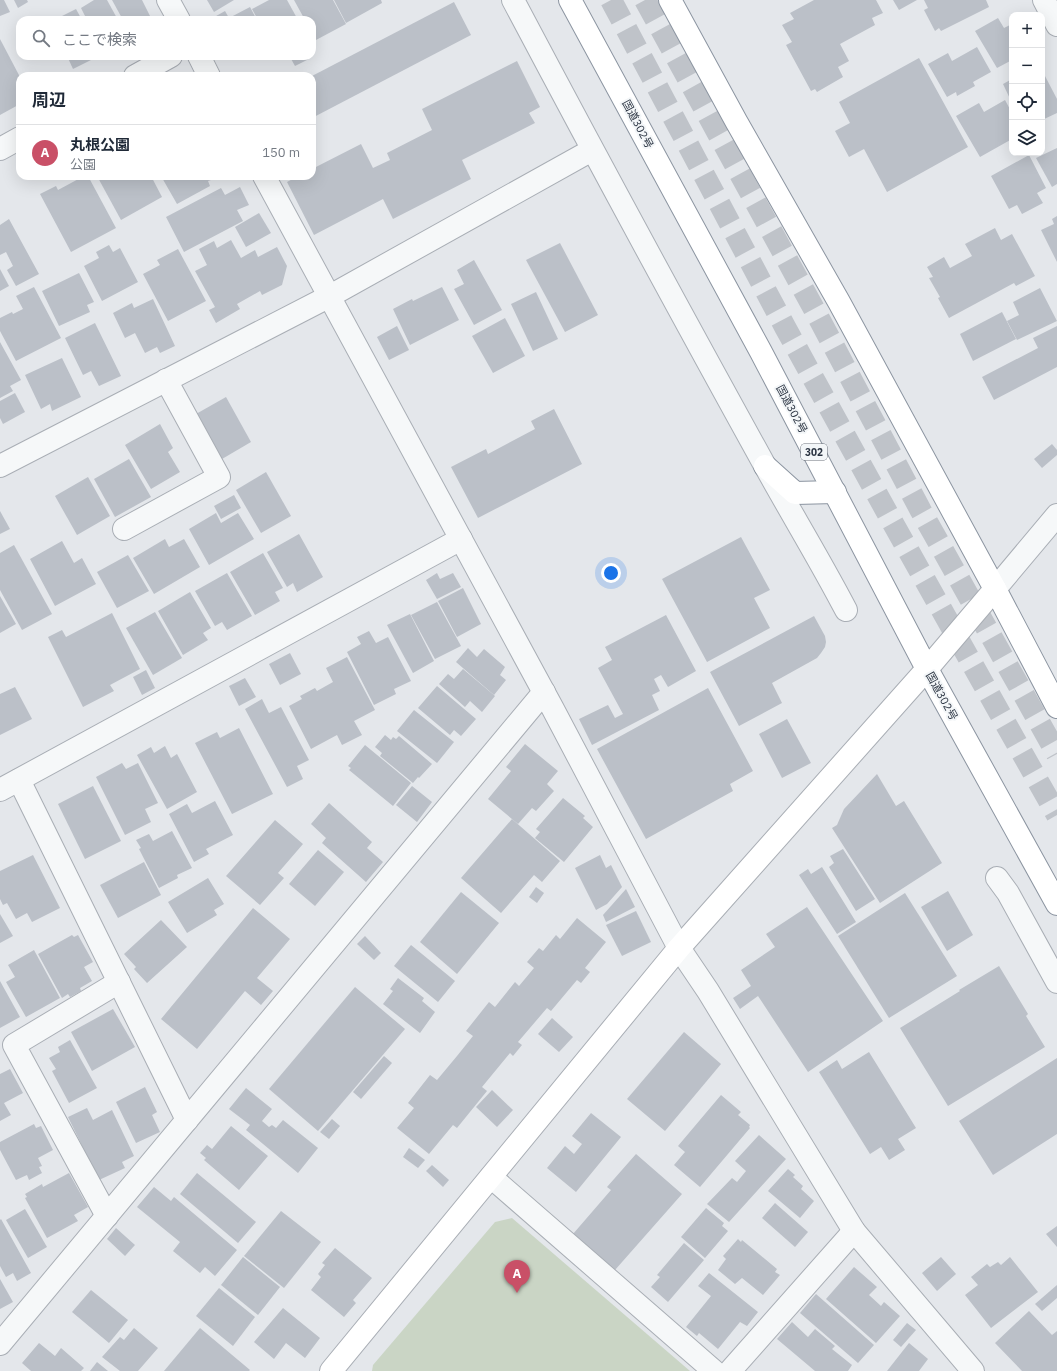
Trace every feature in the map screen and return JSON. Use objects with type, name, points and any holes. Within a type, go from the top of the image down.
[{"type":"main road","name":"国道302号","points":[[570,0],[761,352],[927,669],[1057,904]]},
{"type":"main road","points":[[670,0],[740,128],[839,302],[995,589],[1057,707]]},
{"type":"main road","points":[[765,466],[795,493],[835,492]]},
{"type":"main road","points":[[331,1371],[679,948],[927,669],[995,589]]},
{"type":"street","points":[[168,0],[177,16]]},
{"type":"street","points":[[513,0],[592,150],[765,466],[846,610]]},
{"type":"street","points":[[1044,0],[1057,25]]},
{"type":"street","points":[[142,72],[164,60]]},
{"type":"street","points":[[200,60],[208,72]]},
{"type":"street","points":[[0,149],[16,140]]},
{"type":"street","points":[[0,466],[330,296],[592,150]]},
{"type":"street","points":[[266,180],[544,692],[679,948],[708,991],[854,1231],[973,1371]]},
{"type":"street","points":[[124,529],[219,477],[166,380]]},
{"type":"street","points":[[995,589],[1057,515]]},
{"type":"street","points":[[187,1120],[119,982],[9,785],[461,539]]},
{"type":"street","points":[[0,1344],[544,692]]},
{"type":"street","points":[[998,878],[1008,893],[1057,982]]},
{"type":"street","points":[[107,1216],[14,1045],[119,982]]},
{"type":"street","points":[[490,1177],[714,1371]]},
{"type":"street","points":[[730,1371],[854,1231]]},
{"type":"green space","points":[[512,1218],[690,1371],[372,1371],[373,1365],[495,1222]]},
{"type":"building","points":[[0,0],[4,0],[10,12],[0,16]]},
{"type":"building","points":[[14,0],[27,0],[28,2],[18,8]]},
{"type":"building","points":[[94,0],[107,0],[116,16],[85,16],[81,8]]},
{"type":"building","points":[[112,0],[142,0],[150,16],[121,16]]},
{"type":"building","points":[[207,0],[234,0],[214,12]]},
{"type":"building","points":[[269,0],[287,0],[296,16],[256,16],[252,9]]},
{"type":"building","points":[[294,0],[333,0],[346,24],[316,40],[316,16],[303,16]]},
{"type":"building","points":[[334,0],[381,0],[382,3],[346,23]]},
{"type":"building","points":[[814,0],[876,0],[883,13],[872,18],[875,25],[840,44],[849,61],[838,67],[843,77],[817,92],[815,89],[811,91],[786,45],[792,42],[782,25],[794,19],[790,13]]},
{"type":"building","points":[[893,0],[917,0],[899,10]]},
{"type":"building","points":[[924,0],[986,0],[989,7],[941,31],[939,28],[935,31],[924,10],[928,8]]},
{"type":"building","points":[[454,2],[471,35],[316,116],[316,74]]},
{"type":"building","points":[[250,7],[255,16],[233,16]]},
{"type":"building","points":[[76,9],[80,16],[62,16]]},
{"type":"building","points":[[225,11],[228,16],[216,16]]},
{"type":"building","points":[[998,18],[1004,28],[1009,26],[1009,62],[997,68],[975,31]]},
{"type":"building","points":[[0,39],[17,72],[16,72],[16,106],[0,115]]},
{"type":"building","points":[[977,47],[991,72],[973,82],[975,86],[957,96],[956,92],[947,97],[928,64],[948,53],[952,61]]},
{"type":"building","points":[[919,58],[968,147],[887,192],[864,149],[849,157],[835,131],[850,123],[839,102]]},
{"type":"building","points":[[69,60],[91,60],[73,69]]},
{"type":"building","points":[[292,60],[307,60],[295,66]]},
{"type":"building","points":[[517,61],[540,107],[529,113],[535,123],[462,160],[471,179],[393,219],[383,199],[314,235],[287,182],[291,180],[316,180],[316,167],[361,144],[373,168],[390,160],[387,153],[432,130],[422,109]]},
{"type":"building","points":[[1045,76],[1057,99],[1057,113],[1045,119]]},
{"type":"building","points":[[1009,81],[1009,97],[1003,84]]},
{"type":"building","points":[[1005,100],[1009,107],[1009,141],[980,157],[956,116],[979,103],[984,112]]},
{"type":"building","points":[[1057,148],[1057,184],[1052,187],[1036,158],[1045,156],[1045,154]]},
{"type":"building","points":[[1030,156],[1046,188],[1037,193],[1043,203],[1022,214],[1017,205],[1009,209],[991,176]]},
{"type":"building","points":[[77,180],[90,180],[116,228],[71,252],[40,194],[56,186],[58,190]]},
{"type":"building","points":[[99,180],[153,180],[162,197],[121,220]]},
{"type":"building","points":[[163,180],[211,180],[208,181],[210,186],[177,204]]},
{"type":"building","points":[[240,187],[249,205],[237,210],[243,221],[184,252],[166,217],[221,188],[225,195]]},
{"type":"building","points":[[259,213],[271,233],[246,247],[235,227]]},
{"type":"building","points":[[1057,216],[1057,262],[1041,230],[1054,224],[1052,219]]},
{"type":"building","points":[[9,219],[39,274],[16,286],[7,270],[13,266],[6,252],[0,255],[0,225]]},
{"type":"building","points":[[995,228],[1001,240],[1012,234],[1035,276],[1016,286],[1014,283],[949,318],[938,298],[940,297],[929,278],[933,277],[927,267],[944,257],[950,268],[972,256],[965,244]]},
{"type":"building","points":[[231,240],[241,258],[255,250],[258,257],[277,247],[287,266],[282,285],[262,295],[260,291],[237,304],[240,309],[216,323],[209,310],[215,307],[195,271],[207,265],[199,249],[214,241],[217,248]]},
{"type":"building","points":[[560,243],[598,315],[565,332],[526,260]]},
{"type":"building","points":[[109,245],[113,252],[120,248],[138,282],[102,301],[84,266],[99,258],[96,252]]},
{"type":"building","points":[[178,249],[206,301],[168,321],[143,274],[160,265],[157,260]]},
{"type":"building","points":[[474,260],[502,310],[474,325],[454,289],[464,284],[457,270]]},
{"type":"building","points":[[0,269],[9,286],[0,291]]},
{"type":"building","points":[[79,273],[94,302],[87,305],[90,312],[59,326],[42,291]]},
{"type":"building","points":[[34,287],[61,338],[16,361],[0,331],[0,318],[12,312],[13,314],[23,309],[16,296]]},
{"type":"building","points":[[442,287],[459,320],[410,345],[393,309],[412,299],[413,301]]},
{"type":"building","points":[[1040,288],[1057,321],[1017,340],[1007,321],[1019,315],[1013,302]]},
{"type":"building","points":[[536,292],[558,339],[533,351],[511,304]]},
{"type":"building","points":[[153,299],[175,346],[160,353],[157,347],[145,353],[135,333],[125,338],[113,313],[132,303],[134,308]]},
{"type":"building","points":[[1002,312],[1016,339],[973,361],[960,334]]},
{"type":"building","points":[[505,318],[525,356],[493,373],[472,336]]},
{"type":"building","points":[[95,323],[121,376],[99,386],[91,371],[83,375],[65,338]]},
{"type":"building","points":[[397,326],[409,350],[389,360],[377,337]]},
{"type":"building","points":[[1057,326],[1057,367],[994,400],[982,377],[1038,348],[1033,338]]},
{"type":"building","points":[[0,342],[21,380],[10,386],[13,391],[0,398]]},
{"type":"building","points":[[62,358],[81,397],[52,411],[50,404],[41,409],[25,375]]},
{"type":"building","points":[[15,393],[25,412],[3,424],[0,418],[0,401]]},
{"type":"building","points":[[226,397],[251,442],[222,459],[196,414]]},
{"type":"building","points":[[554,409],[582,464],[478,518],[451,467],[486,449],[488,454],[535,429],[531,421]]},
{"type":"building","points":[[160,424],[173,448],[168,452],[180,472],[151,489],[125,445]]},
{"type":"building","points":[[1052,444],[1057,450],[1057,455],[1042,468],[1034,459]]},
{"type":"building","points":[[129,459],[151,497],[115,517],[94,479]]},
{"type":"building","points":[[266,472],[291,516],[261,533],[236,490]]},
{"type":"building","points":[[88,477],[110,516],[77,535],[55,496]]},
{"type":"building","points":[[234,495],[241,508],[221,519],[214,506]]},
{"type":"building","points":[[0,511],[10,529],[0,534]]},
{"type":"building","points":[[216,513],[221,523],[238,513],[254,539],[209,565],[189,529]]},
{"type":"building","points":[[299,534],[323,577],[297,592],[293,583],[287,587],[267,552]]},
{"type":"building","points":[[741,537],[770,590],[754,598],[770,628],[707,662],[662,579]]},
{"type":"building","points":[[165,539],[169,547],[184,539],[200,567],[154,594],[133,558]]},
{"type":"building","points":[[62,541],[74,563],[82,558],[96,584],[55,606],[30,559]]},
{"type":"building","points":[[14,545],[52,614],[22,630],[0,590],[0,553]]},
{"type":"building","points":[[263,553],[283,588],[275,592],[280,601],[255,615],[230,572]]},
{"type":"building","points":[[128,555],[149,591],[117,608],[97,572]]},
{"type":"building","points":[[227,573],[252,616],[227,630],[222,622],[215,626],[195,591]]},
{"type":"building","points":[[437,573],[440,579],[453,573],[461,587],[437,599],[426,580]]},
{"type":"building","points":[[463,588],[481,624],[457,637],[438,601]]},
{"type":"building","points":[[190,592],[211,628],[203,633],[208,640],[183,655],[158,611]]},
{"type":"building","points":[[0,596],[16,624],[0,633]]},
{"type":"building","points":[[437,602],[461,646],[435,659],[411,615]]},
{"type":"building","points":[[155,612],[182,658],[153,675],[126,628]]},
{"type":"building","points":[[112,613],[140,669],[110,685],[114,691],[83,707],[48,637],[62,630],[66,637]]},
{"type":"building","points":[[410,614],[434,661],[413,673],[387,625]]},
{"type":"building","points":[[666,615],[696,671],[668,687],[661,675],[654,679],[660,691],[652,695],[659,710],[592,745],[579,719],[608,705],[615,718],[623,714],[598,668],[612,660],[605,647]]},
{"type":"building","points":[[814,616],[825,636],[825,647],[821,653],[817,658],[772,683],[782,703],[739,726],[710,672]]},
{"type":"building","points":[[369,631],[376,643],[388,637],[411,681],[394,689],[396,694],[374,705],[347,652],[361,644],[357,637]]},
{"type":"building","points":[[468,648],[477,657],[484,649],[505,667],[500,675],[506,680],[494,695],[456,662]]},
{"type":"building","points":[[290,653],[301,674],[280,685],[269,664]]},
{"type":"building","points":[[347,657],[375,710],[354,721],[362,735],[342,745],[337,735],[311,749],[289,706],[302,699],[300,696],[315,688],[317,691],[333,682],[326,668]]},
{"type":"building","points":[[463,669],[495,696],[482,712],[470,701],[465,707],[439,684],[448,674],[454,679]]},
{"type":"building","points":[[146,670],[155,688],[142,695],[133,677]]},
{"type":"building","points":[[245,678],[256,697],[239,706],[229,686]]},
{"type":"building","points":[[437,686],[476,719],[461,736],[454,730],[450,735],[418,708]]},
{"type":"building","points":[[15,687],[32,719],[0,735],[0,694]]},
{"type":"building","points":[[708,688],[753,771],[730,784],[733,791],[646,839],[597,749]]},
{"type":"building","points":[[262,699],[269,713],[281,707],[309,760],[297,766],[303,779],[287,787],[245,709]]},
{"type":"building","points":[[414,710],[454,742],[437,763],[397,731]]},
{"type":"building","points":[[787,719],[811,763],[782,778],[759,734]]},
{"type":"building","points":[[239,728],[273,794],[232,814],[195,743],[217,732],[220,738]]},
{"type":"building","points":[[385,735],[391,740],[393,737],[396,739],[399,736],[432,764],[413,783],[380,756],[382,753],[375,747]]},
{"type":"building","points":[[525,744],[558,771],[547,784],[554,791],[536,811],[532,808],[518,824],[488,799],[511,771],[506,767]]},
{"type":"building","points":[[365,745],[411,783],[393,806],[349,770],[351,768],[348,766]]},
{"type":"building","points":[[165,746],[171,758],[177,754],[197,792],[167,809],[137,755],[151,747],[154,753]]},
{"type":"building","points":[[122,763],[126,769],[138,763],[158,803],[145,809],[151,822],[125,835],[96,777]]},
{"type":"building","points":[[877,774],[896,806],[904,801],[942,863],[880,903],[832,828],[837,825],[844,809]]},
{"type":"building","points":[[93,786],[121,841],[85,859],[58,804]]},
{"type":"building","points":[[412,786],[432,802],[417,822],[396,805]]},
{"type":"building","points":[[563,798],[585,816],[583,818],[593,827],[564,862],[535,838],[540,832],[536,829]]},
{"type":"building","points":[[215,801],[233,835],[206,849],[209,854],[194,862],[169,814],[187,804],[192,813]]},
{"type":"building","points":[[329,803],[372,842],[367,848],[383,862],[366,882],[322,843],[326,838],[311,824]]},
{"type":"building","points":[[512,819],[560,861],[542,882],[534,875],[501,913],[461,878]]},
{"type":"building","points":[[275,820],[303,844],[278,873],[284,878],[260,905],[226,876]]},
{"type":"building","points":[[172,831],[192,868],[177,875],[178,878],[159,888],[136,840],[149,834],[153,841]]},
{"type":"building","points":[[843,849],[875,899],[856,911],[829,867],[834,863],[830,856]]},
{"type":"building","points":[[318,850],[344,872],[315,906],[289,884]]},
{"type":"building","points":[[33,855],[60,908],[32,922],[27,913],[16,919],[7,903],[3,905],[0,899],[0,871]]},
{"type":"building","points":[[600,855],[606,868],[611,865],[622,887],[607,904],[596,910],[575,868]]},
{"type":"building","points":[[144,862],[161,895],[118,918],[100,885]]},
{"type":"building","points":[[822,867],[856,922],[837,934],[799,875],[808,869],[811,874]]},
{"type":"building","points":[[208,878],[224,904],[214,910],[217,915],[187,933],[168,902]]},
{"type":"building","points":[[536,887],[544,893],[537,903],[529,897]]},
{"type":"building","points":[[626,889],[635,907],[606,922],[603,915]]},
{"type":"building","points":[[948,891],[973,935],[947,951],[921,907]]},
{"type":"building","points":[[461,892],[499,923],[457,974],[420,942]]},
{"type":"building","points":[[905,893],[957,976],[889,1018],[838,936]]},
{"type":"building","points":[[807,907],[883,1021],[808,1072],[758,996],[740,1009],[733,998],[751,986],[741,970],[775,947],[766,934]]},
{"type":"building","points":[[253,908],[290,939],[257,978],[273,991],[261,1005],[245,991],[197,1049],[161,1019]]},
{"type":"building","points":[[636,911],[651,942],[622,956],[606,925]]},
{"type":"building","points":[[0,914],[13,936],[0,943]]},
{"type":"building","points":[[577,918],[606,942],[585,968],[590,972],[581,983],[577,980],[551,1011],[547,1008],[518,1042],[522,1045],[513,1056],[510,1053],[482,1087],[487,1091],[457,1128],[453,1125],[429,1154],[397,1128],[414,1108],[408,1103],[430,1075],[437,1080],[457,1056],[473,1036],[466,1031],[489,1002],[495,1007],[515,982],[519,986],[534,968],[527,962],[539,948],[543,951],[556,935],[560,939]]},
{"type":"building","points":[[161,920],[187,947],[147,983],[134,969],[136,967],[124,954]]},
{"type":"building","points":[[72,935],[74,937],[78,935],[93,962],[84,967],[92,981],[80,988],[81,991],[70,997],[68,994],[62,998],[38,954]]},
{"type":"building","points":[[365,936],[381,953],[374,960],[357,944]]},
{"type":"building","points":[[411,945],[455,981],[438,1002],[394,966]]},
{"type":"building","points":[[34,950],[60,998],[26,1017],[6,982],[15,977],[8,965]]},
{"type":"building","points":[[999,966],[1028,1014],[1026,1016],[1045,1047],[948,1106],[900,1028]]},
{"type":"building","points":[[398,978],[424,998],[422,1001],[435,1012],[420,1033],[383,1004],[393,991],[390,989]]},
{"type":"building","points":[[0,981],[20,1017],[0,1028]]},
{"type":"building","points":[[355,987],[405,1029],[318,1131],[269,1089]]},
{"type":"building","points":[[113,1009],[135,1047],[92,1071],[71,1032]]},
{"type":"building","points":[[552,1018],[573,1037],[559,1052],[538,1034]]},
{"type":"building","points":[[684,1032],[721,1064],[665,1131],[627,1099]]},
{"type":"building","points":[[70,1040],[97,1088],[69,1103],[52,1071],[56,1069],[49,1058],[60,1052],[58,1047]]},
{"type":"building","points":[[869,1052],[916,1128],[898,1139],[905,1150],[889,1160],[881,1147],[870,1154],[819,1072],[837,1060],[842,1069]]},
{"type":"building","points":[[384,1056],[392,1063],[361,1099],[353,1092]]},
{"type":"building","points":[[1057,1058],[1057,1134],[993,1175],[959,1121]]},
{"type":"building","points":[[10,1069],[23,1093],[4,1103],[11,1115],[0,1121],[0,1074]]},
{"type":"building","points":[[145,1087],[157,1112],[152,1115],[160,1132],[136,1143],[116,1102]]},
{"type":"building","points":[[246,1088],[272,1109],[262,1121],[269,1127],[272,1125],[276,1128],[283,1120],[318,1148],[298,1173],[246,1130],[250,1125],[229,1109]]},
{"type":"building","points":[[492,1090],[513,1110],[497,1127],[476,1107]]},
{"type":"building","points":[[721,1095],[741,1112],[738,1115],[750,1125],[750,1128],[700,1187],[674,1165],[685,1152],[678,1146]]},
{"type":"building","points":[[87,1108],[93,1120],[112,1110],[134,1156],[122,1162],[125,1168],[99,1180],[68,1117]]},
{"type":"building","points":[[591,1113],[621,1137],[576,1192],[547,1168],[565,1146],[574,1154],[582,1144],[572,1136]]},
{"type":"building","points":[[332,1119],[340,1126],[329,1139],[320,1132]]},
{"type":"building","points":[[34,1124],[36,1128],[41,1126],[53,1150],[38,1158],[42,1166],[39,1167],[42,1173],[29,1180],[27,1175],[16,1180],[0,1150],[0,1142]]},
{"type":"building","points":[[231,1126],[268,1156],[239,1190],[204,1160],[206,1158],[200,1153],[207,1145],[212,1149]]},
{"type":"building","points":[[759,1135],[786,1159],[729,1222],[707,1204],[732,1178],[737,1182],[746,1171],[735,1161]]},
{"type":"building","points":[[409,1148],[425,1160],[418,1168],[403,1157]]},
{"type":"building","points":[[636,1154],[682,1194],[615,1270],[573,1234],[611,1190],[607,1187]]},
{"type":"building","points":[[432,1165],[449,1180],[443,1187],[426,1171]]},
{"type":"building","points":[[788,1169],[795,1175],[793,1177],[803,1186],[801,1189],[814,1201],[800,1218],[768,1191]]},
{"type":"building","points":[[69,1173],[88,1207],[74,1215],[78,1221],[47,1238],[25,1198],[27,1197],[25,1194],[42,1184],[43,1187]]},
{"type":"building","points":[[197,1173],[256,1222],[238,1243],[180,1194]]},
{"type":"building","points":[[154,1187],[171,1201],[174,1197],[237,1250],[215,1276],[205,1267],[200,1273],[173,1251],[180,1242],[137,1207]]},
{"type":"building","points":[[775,1203],[808,1232],[795,1247],[762,1218]]},
{"type":"building","points":[[706,1208],[724,1223],[722,1226],[728,1231],[705,1258],[681,1237]]},
{"type":"building","points":[[25,1209],[47,1247],[28,1258],[6,1220]]},
{"type":"building","points":[[281,1211],[321,1242],[284,1288],[244,1256]]},
{"type":"building","points":[[1,1219],[31,1273],[17,1281],[13,1273],[6,1277],[0,1266]]},
{"type":"building","points":[[1057,1226],[1057,1247],[1046,1234]]},
{"type":"building","points":[[116,1228],[135,1245],[125,1256],[107,1239]]},
{"type":"building","points":[[738,1239],[741,1242],[742,1240],[777,1269],[775,1272],[780,1275],[763,1295],[742,1278],[735,1284],[718,1270],[726,1259],[723,1256]]},
{"type":"building","points":[[684,1243],[704,1260],[668,1302],[651,1287],[660,1277],[657,1275]]},
{"type":"building","points":[[335,1248],[372,1278],[353,1300],[356,1303],[344,1317],[311,1290],[321,1277],[318,1274],[325,1265],[322,1263]]},
{"type":"building","points":[[243,1257],[280,1287],[258,1315],[221,1285]]},
{"type":"building","points":[[941,1257],[956,1274],[937,1291],[922,1273]]},
{"type":"building","points":[[1010,1257],[1038,1292],[991,1328],[965,1295],[978,1285],[971,1277],[987,1264],[990,1267],[998,1262],[1001,1265]]},
{"type":"building","points":[[854,1267],[877,1287],[869,1295],[881,1306],[884,1302],[900,1316],[876,1343],[826,1299]]},
{"type":"building","points":[[709,1273],[758,1312],[747,1326],[740,1322],[718,1349],[699,1333],[697,1336],[686,1327],[711,1296],[698,1286]]},
{"type":"building","points":[[0,1279],[13,1302],[0,1309]]},
{"type":"building","points":[[1057,1285],[1057,1298],[1042,1311],[1035,1304]]},
{"type":"building","points":[[219,1288],[255,1317],[233,1346],[196,1316]]},
{"type":"building","points":[[91,1290],[128,1320],[109,1343],[72,1312]]},
{"type":"building","points":[[816,1294],[874,1345],[858,1363],[800,1313]]},
{"type":"building","points":[[283,1308],[320,1338],[305,1358],[286,1343],[274,1359],[254,1342]]},
{"type":"building","points":[[1029,1311],[1052,1335],[1057,1331],[1057,1371],[1022,1371],[995,1343]]},
{"type":"building","points":[[792,1322],[808,1337],[815,1329],[835,1346],[832,1349],[852,1365],[848,1371],[815,1371],[777,1339]]},
{"type":"building","points":[[907,1323],[916,1330],[901,1347],[893,1340]]},
{"type":"building","points":[[134,1328],[158,1348],[138,1371],[120,1371],[102,1357],[120,1337],[124,1340]]},
{"type":"building","points":[[200,1328],[250,1370],[164,1371]]},
{"type":"building","points":[[39,1343],[55,1356],[61,1348],[84,1368],[81,1371],[31,1371],[22,1363]]},
{"type":"building","points":[[909,1343],[928,1359],[919,1371],[887,1371]]},
{"type":"building","points":[[97,1362],[108,1371],[90,1371]]},
{"type":"tunnel","points":[[611,0],[785,327],[1057,815]]},
{"type":"tunnel","points":[[645,0],[814,309],[921,511],[1057,754]]},
{"type":"place","name":"丸根公園","points":[[517,1293]]}]
